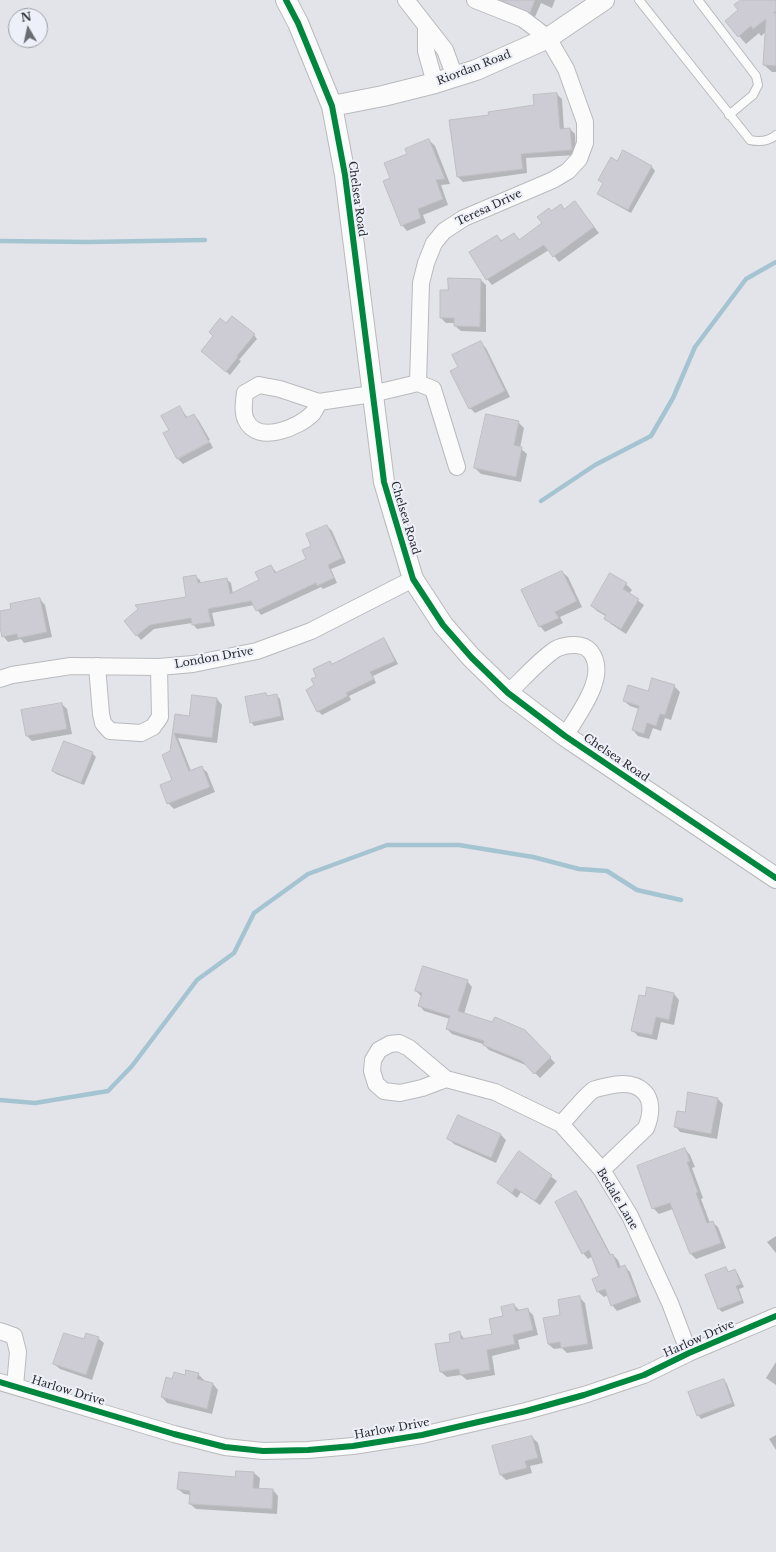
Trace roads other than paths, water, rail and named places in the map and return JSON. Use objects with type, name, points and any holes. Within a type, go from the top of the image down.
[{"type":"street","name":"Chelsea Road","points":[[286,0],[298,23],[332,106],[345,175],[384,482],[413,579],[443,625],[470,657],[508,693],[564,736],[776,878]]},
{"type":"street","points":[[406,0],[445,50],[455,77]]},
{"type":"street","points":[[475,0],[523,19],[548,38]]},
{"type":"street","name":"Riordan Road","points":[[332,106],[435,83],[476,70],[548,38],[604,0]]},
{"type":"street","points":[[426,26],[426,51],[435,83]]},
{"type":"street","name":"Teresa Drive","points":[[418,384],[421,283],[426,263],[434,243],[444,231],[464,218],[553,180],[568,171],[579,159],[585,143],[585,122],[566,69],[548,38]]},
{"type":"street","points":[[319,402],[372,394],[418,384],[433,389],[457,467]]},
{"type":"street","name":"London Drive","points":[[0,679],[12,674],[71,666],[159,667],[193,664],[257,651],[311,631],[413,579]]},
{"type":"street","points":[[508,693],[557,649],[572,644],[587,648],[595,657],[597,669],[590,696],[564,736]]},
{"type":"street","points":[[97,666],[100,714],[103,722],[110,731],[141,733],[153,727],[160,717],[159,667]]},
{"type":"street","name":"Bedale Lane","points":[[446,1079],[495,1092],[561,1124],[602,1170],[630,1216],[670,1303],[689,1353]]},
{"type":"street","points":[[561,1124],[594,1090],[619,1083],[632,1084],[643,1089],[648,1098],[650,1109],[650,1119],[646,1128],[602,1170]]},
{"type":"street","name":"Harlow Drive","points":[[8,1384],[174,1434],[225,1447],[263,1451],[308,1450],[353,1446],[422,1436],[526,1411],[584,1395],[644,1375],[689,1353],[776,1316]]},
{"type":"street","points":[[0,1331],[14,1336],[18,1352],[8,1384]]},
{"type":"lane","points":[[639,0],[750,140],[759,142],[772,138],[776,135]]},
{"type":"lane","points":[[698,0],[756,76],[758,85],[753,96],[729,115]]},
{"type":"waterway","points":[[0,241],[88,242],[205,240]]},
{"type":"waterway","points":[[541,501],[595,465],[651,436],[673,398],[695,347],[746,279],[776,262]]},
{"type":"waterway","points":[[0,1100],[35,1103],[108,1091],[132,1066],[197,980],[234,953],[254,913],[308,874],[387,845],[459,845],[533,857],[579,869],[607,871],[637,890],[681,900]]}]
